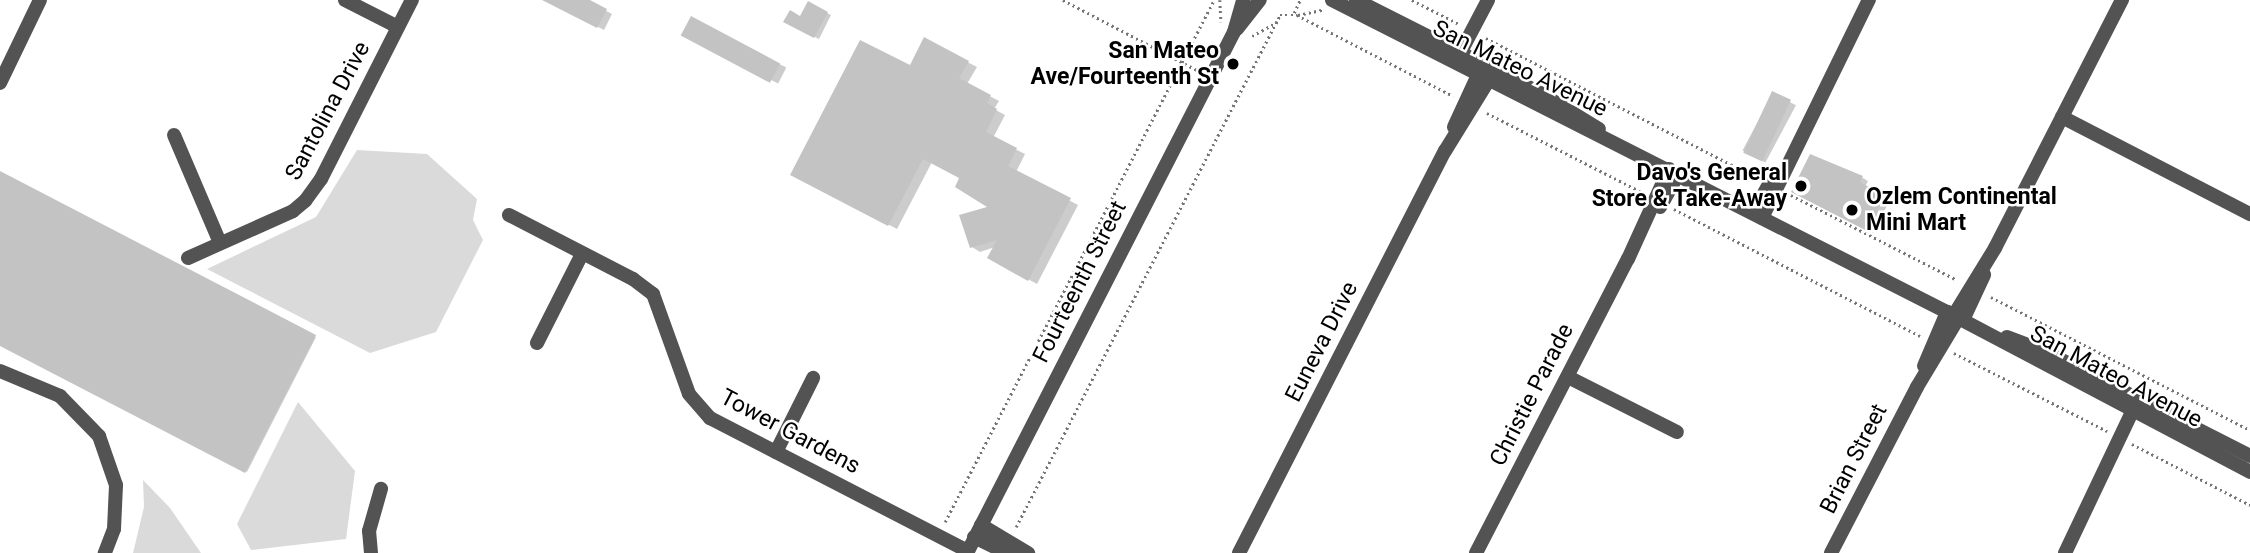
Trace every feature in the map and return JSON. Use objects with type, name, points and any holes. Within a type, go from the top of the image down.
[{"type":"street","points":[[0,83],[40,0]]},
{"type":"street","points":[[345,0],[398,27]]},
{"type":"street","name":"Santolina Drive","points":[[188,258],[293,211],[313,192],[412,0]]},
{"type":"street","name":"Fourteenth Street","points":[[967,552],[1234,32],[1243,0]]},
{"type":"street","name":"Fourteenth Street","points":[[1234,32],[1260,0]]},
{"type":"street","name":"San Mateo Avenue","points":[[1333,0],[1584,117],[1614,140],[1956,316],[2140,407],[2250,456]]},
{"type":"street","name":"San Mateo Avenue","points":[[1356,0],[1457,58]]},
{"type":"street","points":[[1457,58],[1488,0]]},
{"type":"street","name":"Brian Street","points":[[1831,553],[1938,345],[1974,289],[2122,0]]},
{"type":"street","points":[[1758,215],[1864,2]]},
{"type":"street","name":"Euneva Drive","points":[[1239,553],[1486,72]]},
{"type":"street","points":[[2062,117],[2250,214]]},
{"type":"street","points":[[174,135],[220,243]]},
{"type":"street","name":"Christie Parade","points":[[1476,553],[1674,171]]},
{"type":"street","name":"Tower Gardens","points":[[509,215],[633,279],[653,294],[689,394],[702,412],[967,552]]},
{"type":"street","points":[[537,343],[582,254]]},
{"type":"street","points":[[0,371],[60,396],[99,436],[116,485],[114,529],[105,553]]},
{"type":"street","points":[[1568,377],[1676,432]]},
{"type":"street","points":[[776,452],[813,378]]},
{"type":"street","points":[[2065,553],[2140,407]]},
{"type":"street","name":"San Mateo Avenue","points":[[2140,407],[2250,472]]},
{"type":"street","points":[[371,553],[369,531],[381,489]]},
{"type":"street","points":[[978,531],[1008,547],[1028,553]]},
{"type":"path","points":[[1063,0],[1211,77]]},
{"type":"path","points":[[946,520],[1214,0]]},
{"type":"path","points":[[1295,14],[1300,0]]},
{"type":"path","points":[[1008,547],[1280,15],[1329,9],[1333,0]]},
{"type":"path","points":[[1412,0],[2250,430]]},
{"type":"path","points":[[1295,14],[2250,505]]},
{"type":"shaded area","points":[[357,150],[427,154],[477,199],[473,220],[483,240],[436,332],[370,353],[207,269],[316,217]]},
{"type":"shaded area","points":[[298,402],[355,471],[346,539],[251,550],[237,524]]},
{"type":"shaded area","points":[[143,480],[170,508],[201,553],[133,553],[144,507]]},
{"type":"building","points":[[542,0],[590,0],[607,9],[597,28]]},
{"type":"building","points":[[808,1],[828,12],[814,38],[783,22],[790,10],[800,16]]},
{"type":"building","points":[[691,16],[780,63],[770,83],[681,35]]},
{"type":"building","points":[[924,37],[969,61],[959,78],[991,95],[987,103],[997,109],[986,132],[1017,148],[1008,166],[1071,198],[1028,281],[987,258],[997,240],[970,248],[959,215],[987,207],[955,187],[959,178],[923,159],[888,226],[790,175],[860,40],[910,65]]},
{"type":"building","points":[[1772,91],[1791,100],[1762,162],[1743,153]]},
{"type":"building","points":[[1810,154],[1863,176],[1860,182],[1885,196],[1867,231],[1791,192]]},
{"type":"building","points":[[0,171],[316,335],[245,473],[0,346]]},
{"type":"place","name":"San Mateo Ave/Fourteenth St","points":[[1233,64]]},
{"type":"place","name":"Davo's General Store & Take-Away","points":[[1801,186]]},
{"type":"place","name":"Ozlem Continental Mini Mart","points":[[1852,210]]}]
